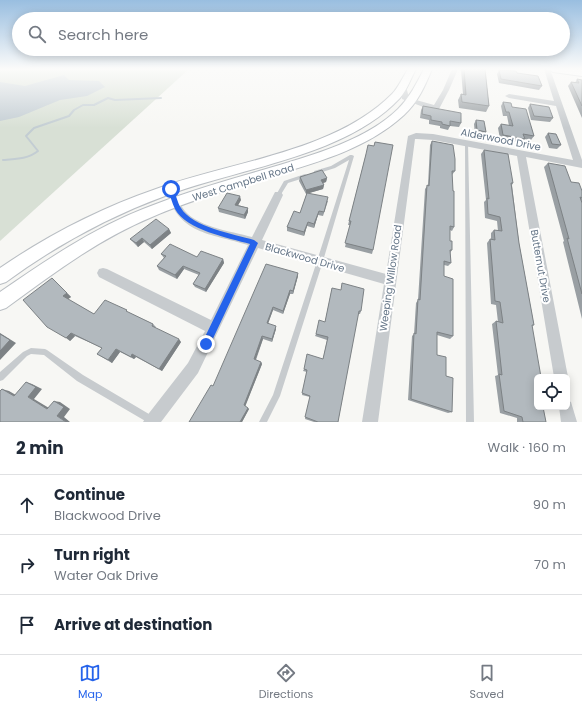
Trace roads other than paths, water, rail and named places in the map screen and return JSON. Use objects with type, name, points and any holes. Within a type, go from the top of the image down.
[{"type":"main road","name":"West Campbell Road","points":[[0,302],[37,275],[173,196],[328,140],[366,120],[392,99],[401,89]]},
{"type":"main road","name":"West Campbell Road","points":[[0,277],[61,238],[111,212],[307,162],[350,145],[377,130],[396,115],[411,101],[419,89]]},
{"type":"main road","points":[[300,150],[307,162]]},
{"type":"street","points":[[404,89],[405,96],[411,101],[432,107],[436,107],[447,89]]},
{"type":"street","points":[[553,89],[580,165]]},
{"type":"street","points":[[509,96],[558,104]]},
{"type":"street","name":"Alderwood Drive","points":[[416,136],[433,137],[580,165]]},
{"type":"street","name":"Weeping Willow Road","points":[[373,421],[390,280],[410,143],[411,138],[416,136]]},
{"type":"street","name":"Butternut Drive","points":[[522,154],[560,374]]},
{"type":"street","points":[[152,421],[193,368],[278,195]]},
{"type":"street","name":"Blackwood Drive","points":[[173,196],[180,212],[200,226],[320,262],[390,280]]},
{"type":"street","points":[[103,274],[213,328]]},
{"type":"street","points":[[567,410],[569,422]]},
{"type":"lane","points":[[466,143],[470,422]]},
{"type":"lane","points":[[263,422],[276,396],[320,262],[352,156],[334,167],[286,182],[278,195]]},
{"type":"lane","points":[[0,377],[25,354],[31,351],[45,352],[80,378],[152,421]]},
{"type":"waterway","points":[[3,160],[22,158],[34,154],[38,151],[26,136],[34,128],[69,116],[74,110],[83,105],[94,105],[108,98],[115,100],[161,98]]}]
